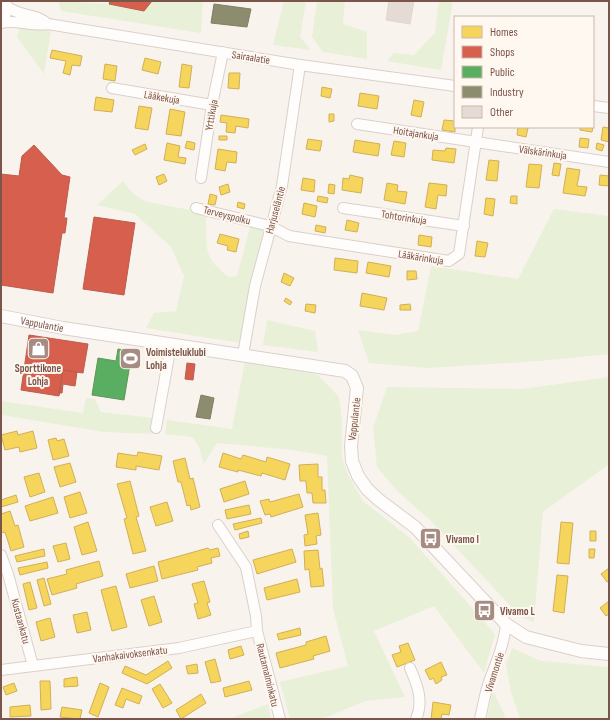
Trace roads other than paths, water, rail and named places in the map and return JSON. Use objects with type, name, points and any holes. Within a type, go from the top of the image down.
[{"type":"main road","points":[[1,22],[4,15],[4,3]]},
{"type":"street","name":"Sairaalatie","points":[[4,3],[12,11],[40,17],[48,24]]},
{"type":"street","name":"Sairaalatie","points":[[1,22],[7,21],[37,26],[48,24],[300,64],[454,86]]},
{"type":"street","name":"Yrttikuja","points":[[201,178],[212,105],[223,52]]},
{"type":"street","name":"Harjuseläntie","points":[[243,355],[256,286],[270,226],[282,186],[300,64]]},
{"type":"street","name":"Lääkekuja","points":[[112,88],[212,105]]},
{"type":"street","points":[[594,106],[609,108]]},
{"type":"street","name":"Hoitajankuja","points":[[357,124],[476,142]]},
{"type":"street","name":"Lääkärinkuja","points":[[280,230],[289,236],[298,238],[449,261],[459,254],[478,128]]},
{"type":"street","name":"Välskärinkuja","points":[[476,142],[609,162]]},
{"type":"street","name":"Terveyspolku","points":[[196,208],[270,226],[280,230]]},
{"type":"street","name":"Tohtorinkuja","points":[[343,208],[464,226]]},
{"type":"street","name":"Vappulantie","points":[[1,316],[171,345],[345,371],[356,381],[358,395],[351,446],[352,461],[358,476],[367,489],[415,527],[506,624],[526,637],[581,651],[609,654]]},
{"type":"street","points":[[156,428],[171,345]]},
{"type":"street","name":"Rautamalminkatu","points":[[218,525],[246,567],[256,616],[257,631],[280,719]]},
{"type":"street","name":"Kustaankatu","points":[[1,555],[8,574],[33,666]]},
{"type":"street","name":"Vivamontie","points":[[480,719],[490,679],[496,667],[506,624]]},
{"type":"street","name":"Vanhakaivoksenkatu","points":[[1,670],[179,648],[257,631]]},
{"type":"street","points":[[410,668],[419,691],[419,713],[416,719]]},
{"type":"place","name":"Sporttikone Lohja","points":[[38,348]]},
{"type":"place","name":"Voimisteluklubi Lohja","points":[[130,358]]},
{"type":"place","name":"Vivamo I","points":[[430,539]]},
{"type":"place","name":"Vivamo L","points":[[485,611]]}]
